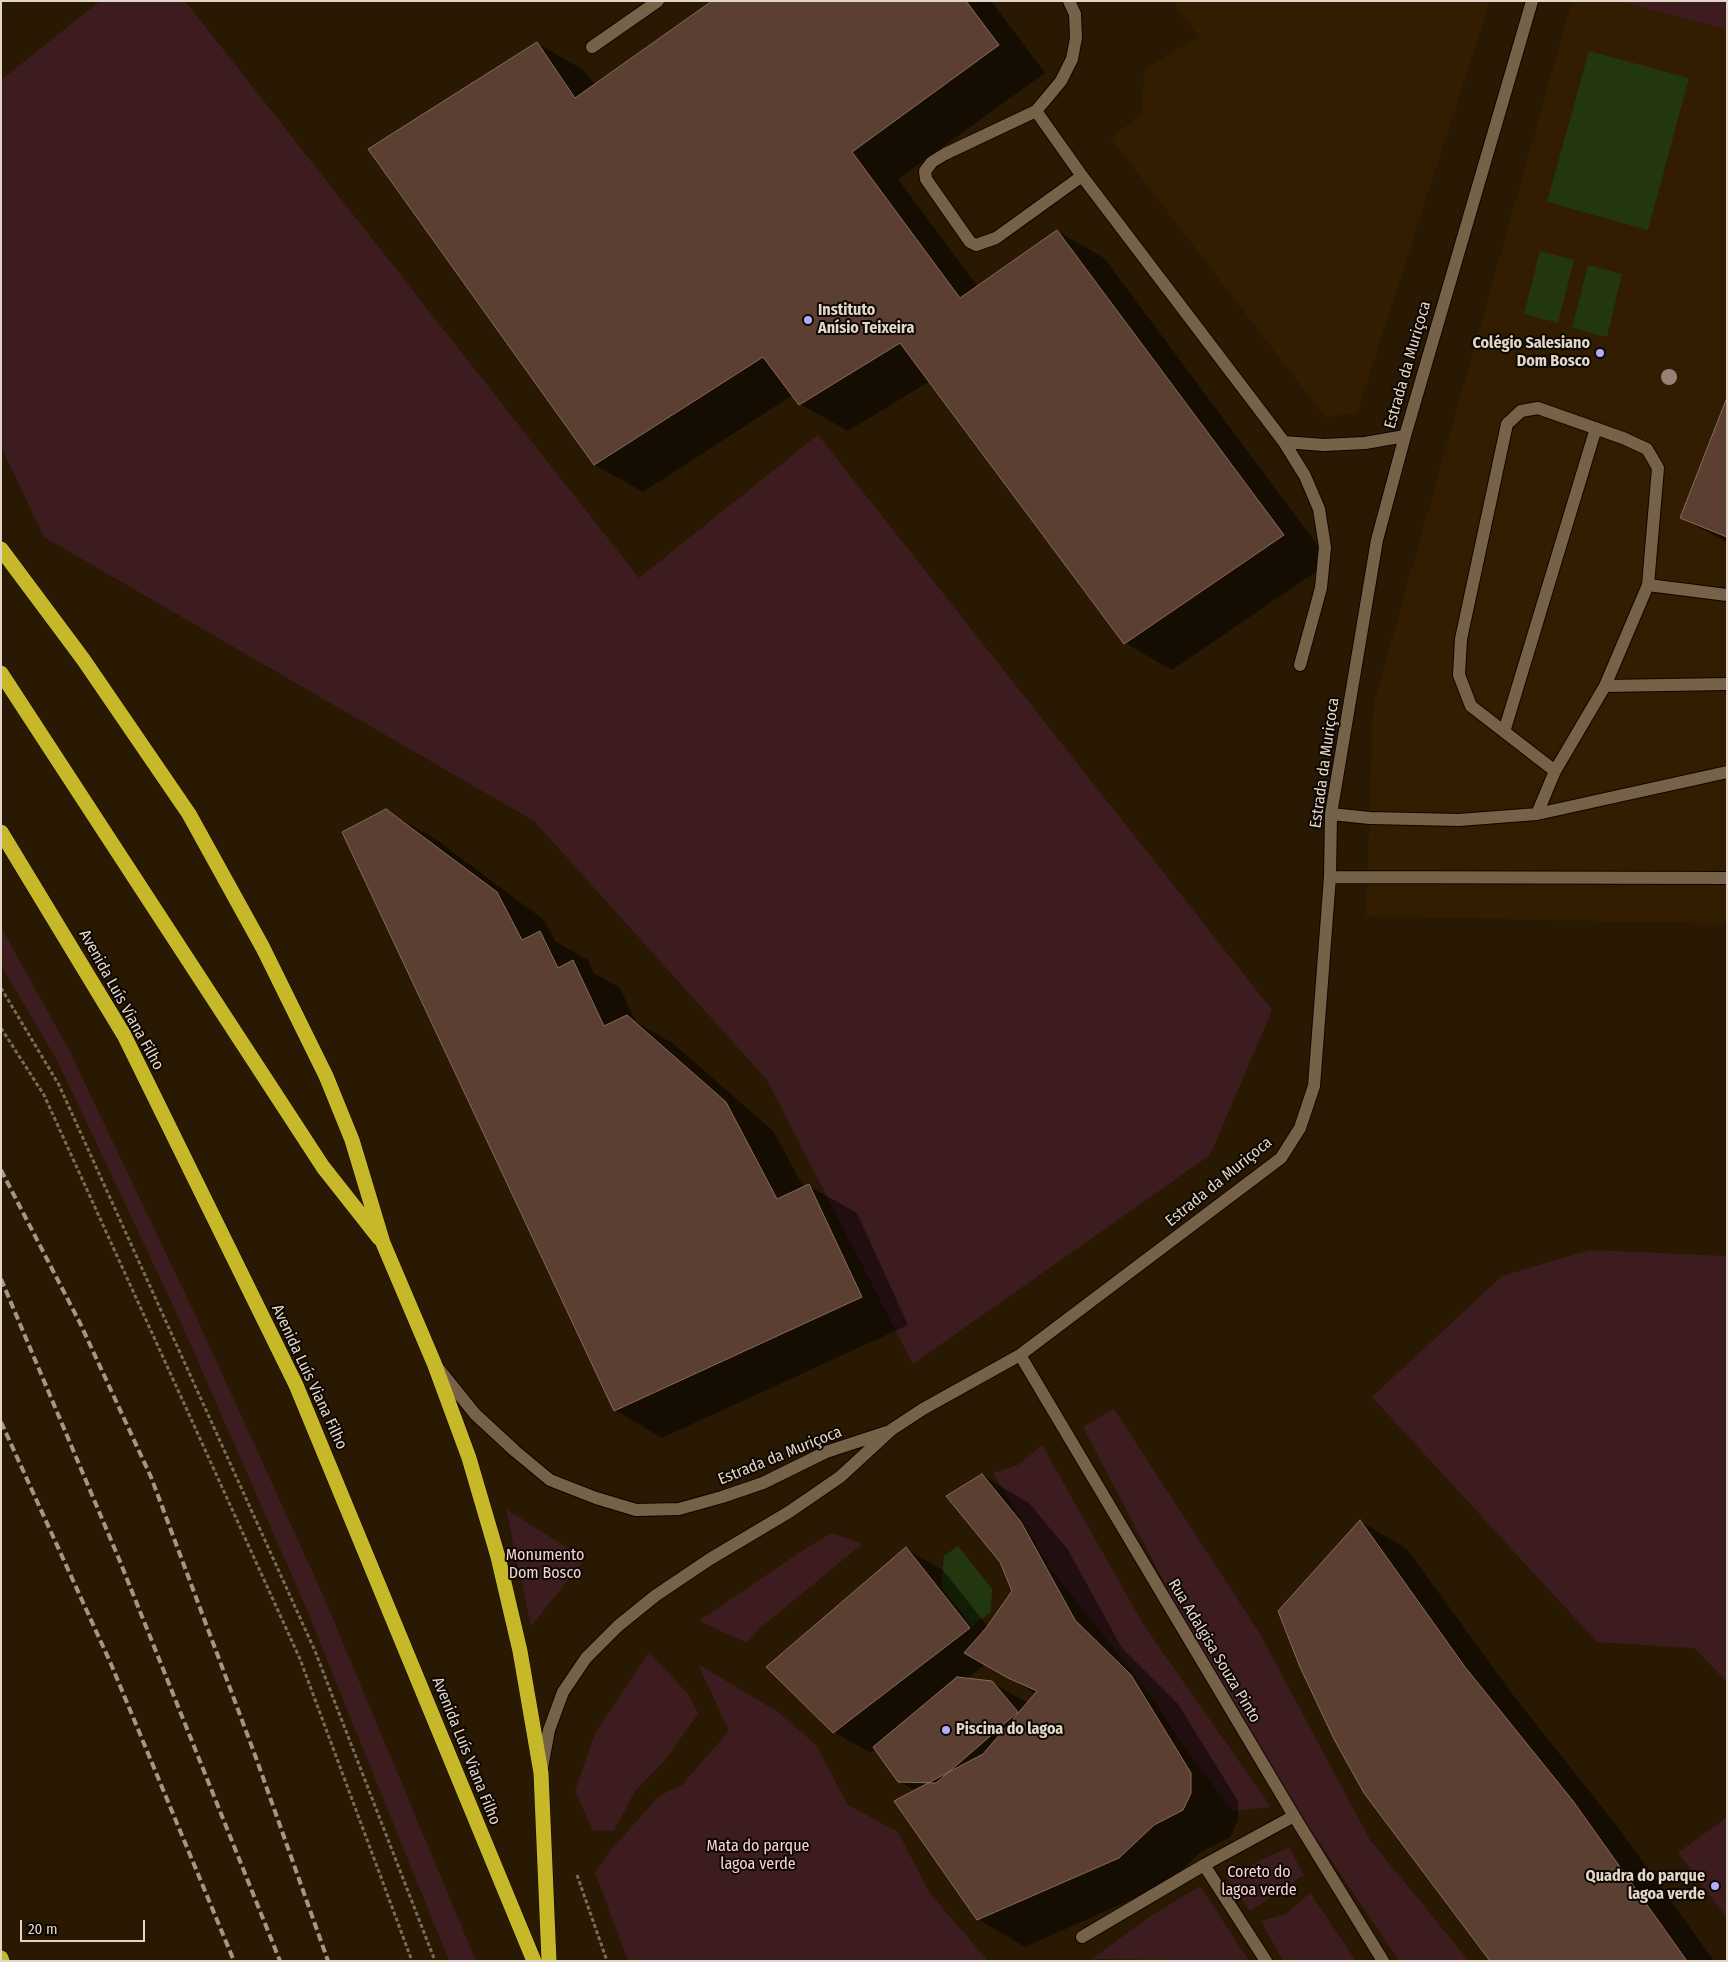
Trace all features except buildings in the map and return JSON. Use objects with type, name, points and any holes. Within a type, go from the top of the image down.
[{"type":"highway","points":[[1,549],[83,659],[194,822],[263,948],[326,1076],[360,1162],[383,1243],[434,1363],[469,1458],[498,1557],[520,1652],[541,1773],[549,1961]]},
{"type":"highway","points":[[1,673],[323,1167],[383,1243]]},
{"type":"highway","name":"Avenida Luís Viana Filho","points":[[1,832],[124,1034],[296,1385],[534,1961]]},
{"type":"street","points":[[592,47],[658,1]]},
{"type":"street","points":[[1069,1],[1075,14],[1076,38],[1072,59],[1061,81],[1036,111],[945,154],[932,162],[925,171],[926,180],[970,242],[976,245],[996,238],[1082,176]]},
{"type":"street","name":"Estrada da Muriçoca","points":[[541,1773],[549,1730],[563,1692],[586,1658],[618,1626],[654,1596],[710,1559],[790,1512],[840,1478],[892,1430],[923,1409],[1020,1356],[1280,1158],[1300,1128],[1314,1086],[1330,877],[1331,814],[1377,540],[1404,436],[1532,1]]},
{"type":"street","points":[[1036,111],[1082,176],[1284,442],[1305,476],[1319,509],[1325,547],[1321,588],[1300,665]]},
{"type":"street","points":[[1537,814],[1555,771],[1605,686],[1648,585],[1658,468],[1647,449],[1596,428],[1538,408],[1521,411],[1507,424],[1462,639],[1459,675],[1471,706],[1555,771]]},
{"type":"street","points":[[1504,732],[1596,428]]},
{"type":"street","points":[[1284,442],[1324,445],[1365,443],[1404,436]]},
{"type":"street","points":[[1648,585],[1727,596]]},
{"type":"street","points":[[1605,686],[1727,684]]},
{"type":"street","points":[[1331,814],[1370,818],[1460,820],[1537,814],[1727,772]]},
{"type":"street","points":[[1330,877],[1727,878]]},
{"type":"street","name":"Rua Adalgisa Souza Pinto","points":[[1020,1356],[1294,1816],[1383,1961]]},
{"type":"street","name":"Estrada da Muriçoca","points":[[434,1363],[475,1414],[550,1480],[596,1498],[636,1510],[679,1509],[722,1497],[763,1483],[826,1452],[892,1430]]},
{"type":"street","points":[[1082,1937],[1204,1865],[1294,1816]]},
{"type":"street","points":[[1204,1865],[1266,1961]]},
{"type":"path","points":[[1,988],[58,1084],[315,1651],[435,1961]]},
{"type":"path","points":[[1,1028],[44,1095],[300,1659],[412,1961]]},
{"type":"shaded area","points":[[1172,1],[1490,1],[1357,413],[1325,417],[1111,138],[1142,113],[1144,69],[1199,37]]},
{"type":"shaded area","name":"Colégio Salesiano Dom Bosco","points":[[1572,1],[1727,1],[1727,924],[1366,916],[1373,706]]},
{"type":"shaded area","points":[[1589,51],[1689,78],[1648,230],[1547,202]]},
{"type":"shaded area","points":[[1540,251],[1574,260],[1558,323],[1524,314]]},
{"type":"shaded area","points":[[1588,265],[1622,274],[1607,337],[1572,328]]},
{"type":"shaded area","points":[[958,1546],[992,1589],[991,1612],[972,1626],[941,1587],[944,1556]]},
{"type":"green space","points":[[100,1],[185,1],[639,578],[818,435],[1272,1010],[1210,1155],[913,1364],[767,1080],[534,821],[44,537],[1,446],[1,80]]},
{"type":"green space","points":[[1619,1],[1727,1],[1727,30]]},
{"type":"green space","points":[[1,927],[70,1052],[192,1308],[323,1595],[476,1961],[449,1961],[304,1603],[178,1316],[58,1062],[1,965]]},
{"type":"green space","points":[[1590,1250],[1727,1256],[1727,1682],[1694,1648],[1597,1642],[1372,1397],[1502,1276]]},
{"type":"green space","points":[[1114,1409],[1260,1634],[1370,1840],[1469,1961],[1399,1961],[1235,1717],[1083,1427]]},
{"type":"green space","points":[[1042,1445],[1143,1624],[1271,1807],[1232,1811],[1177,1737],[1155,1701],[1051,1569],[993,1473],[1018,1465]]},
{"type":"green space","name":"Monumento Dom Bosco","points":[[506,1509],[585,1559],[531,1626]]},
{"type":"green space","points":[[832,1533],[862,1544],[759,1629],[747,1643],[699,1621],[806,1548]]},
{"type":"green space","points":[[649,1652],[688,1694],[698,1714],[664,1761],[635,1791],[614,1831],[593,1830],[575,1791],[595,1733]]},
{"type":"green space","name":"Mata do parque lagoa verde","points":[[698,1664],[778,1712],[816,1745],[848,1805],[898,1832],[929,1892],[988,1961],[628,1961],[595,1873],[610,1851],[659,1796],[682,1785],[729,1731]]},
{"type":"green space","name":"Quadra do parque lagoa verde","points":[[1727,1817],[1727,1918],[1678,1853]]},
{"type":"green space","name":"Coreto do lagoa verde","points":[[1289,1847],[1304,1875],[1250,1911],[1226,1877]]},
{"type":"green space","points":[[1200,1886],[1249,1961],[1092,1959],[1149,1917]]},
{"type":"green space","points":[[1310,1893],[1356,1961],[1283,1961],[1261,1921],[1286,1914]]},
{"type":"railway","points":[[1,1170],[80,1323],[151,1477],[255,1755],[328,1961]]},
{"type":"railway","points":[[1,1279],[119,1559],[280,1961]]},
{"type":"railway","points":[[1,1422],[111,1664],[234,1961]]},
{"type":"place","name":"Instituto Anísio Teixeira","points":[[808,320]]},
{"type":"place","name":"Colégio Salesiano Dom Bosco","points":[[1600,353]]},
{"type":"place","name":"Piscina do lagoa","points":[[946,1730]]},
{"type":"place","name":"Quadra do parque lagoa verde","points":[[1715,1886]]}]
